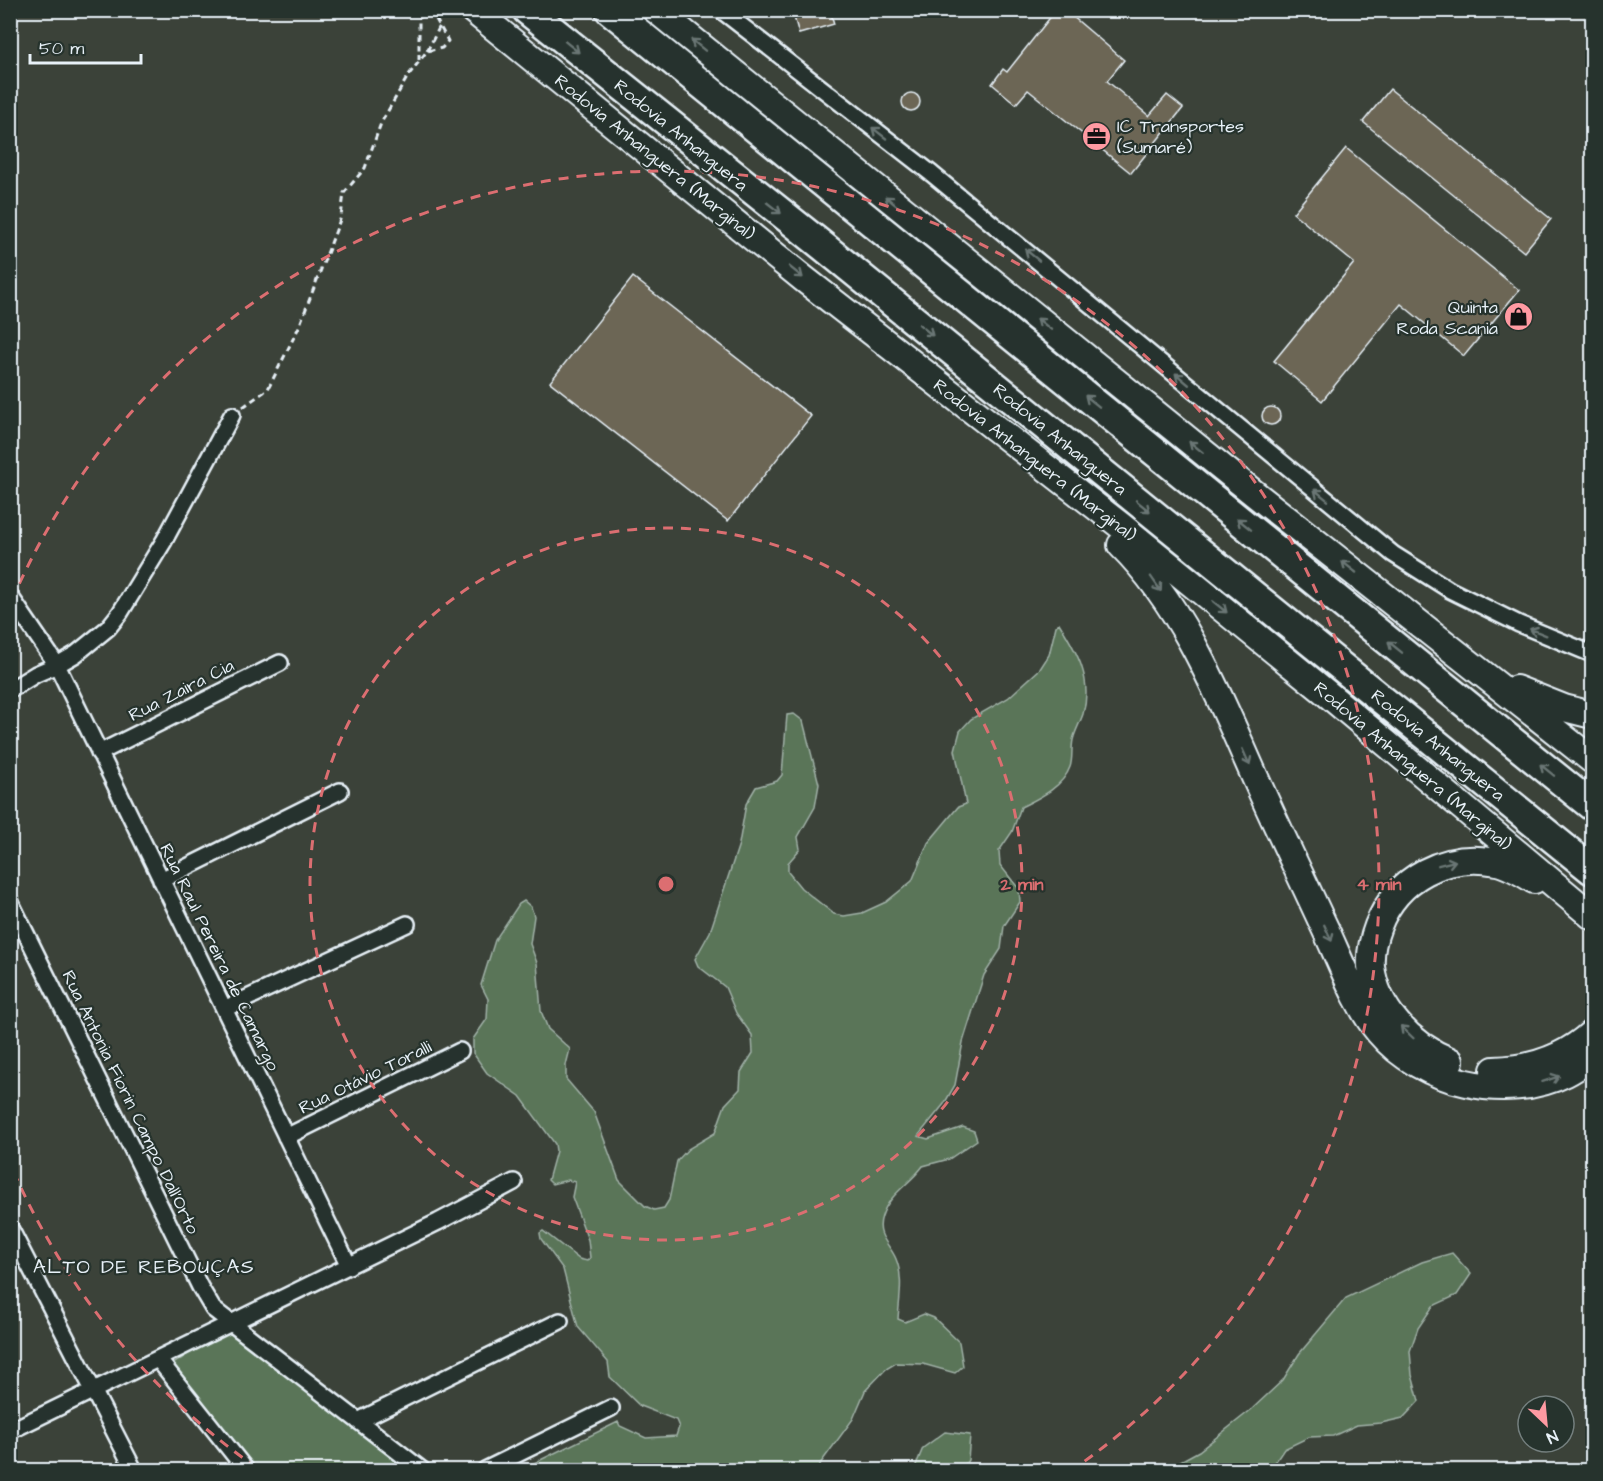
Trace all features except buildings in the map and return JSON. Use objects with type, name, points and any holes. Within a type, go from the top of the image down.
[{"type":"highway","name":"Rodovia Anhanguera (Marginal)","points":[[473,10],[804,279],[1121,526],[1324,691],[1586,911]]},
{"type":"highway","name":"Rodovia Anhanguera","points":[[526,10],[824,247],[1593,870]]},
{"type":"highway","points":[[610,10],[1593,806]]},
{"type":"highway","points":[[656,10],[1255,494],[1593,760]]},
{"type":"highway","points":[[977,414],[1102,526],[1144,567],[1173,609],[1212,679],[1261,790],[1362,1005],[1379,1032],[1403,1056],[1432,1072],[1480,1086],[1534,1084],[1565,1074],[1593,1056]]},
{"type":"highway","points":[[1376,588],[1505,683],[1554,704],[1593,715]]},
{"type":"highway","points":[[1586,911],[1528,876],[1498,863],[1461,860],[1440,865],[1419,874],[1393,898],[1375,934],[1371,964],[1378,993],[1396,1022],[1421,1046],[1462,1065],[1488,1070],[1523,1068],[1560,1056],[1593,1033]]},
{"type":"street","points":[[721,10],[977,210],[1393,554],[1450,590],[1520,624],[1593,654]]},
{"type":"street","points":[[10,690],[36,674],[57,665],[93,641],[120,614],[164,541],[232,415]]},
{"type":"street","name":"Rua Raul Pereira de Camargo","points":[[10,596],[57,665],[349,1266]]},
{"type":"street","name":"Rua Zaira Cia","points":[[99,753],[280,663]]},
{"type":"street","points":[[161,880],[340,791]]},
{"type":"street","name":"Rua Antonia Fiorin Campo Dall'Orto","points":[[10,901],[200,1287],[213,1309],[422,1470]]},
{"type":"street","points":[[224,1010],[407,924]]},
{"type":"street","name":"Rua Otávio Toralli","points":[[286,1137],[460,1051]]},
{"type":"street","points":[[10,1431],[349,1266],[514,1182]]},
{"type":"street","points":[[10,1228],[134,1470]]},
{"type":"street","points":[[358,1421],[560,1321]]},
{"type":"street","points":[[158,1359],[246,1470]]},
{"type":"street","points":[[485,1470],[611,1408]]},
{"type":"path","points":[[408,10],[414,16],[420,10]]},
{"type":"path","points":[[419,62],[419,19],[429,10],[448,41],[442,48],[427,51]]},
{"type":"path","points":[[232,415],[268,389],[299,327],[340,217],[345,193],[365,168],[381,123],[408,76],[427,51],[440,26]]},
{"type":"green space","points":[[1059,623],[1077,655],[1085,677],[1086,701],[1073,740],[1071,764],[1067,774],[1056,786],[1043,796],[1021,807],[1012,832],[999,851],[1000,865],[1019,889],[1020,902],[1004,926],[1001,949],[984,975],[963,1042],[955,1085],[944,1104],[918,1136],[928,1139],[963,1127],[974,1131],[977,1140],[949,1159],[923,1166],[890,1201],[880,1223],[880,1229],[896,1259],[900,1274],[898,1319],[905,1322],[924,1314],[934,1318],[959,1342],[963,1366],[955,1373],[923,1364],[896,1363],[886,1369],[865,1391],[853,1419],[820,1464],[820,1470],[520,1470],[618,1422],[620,1426],[646,1438],[676,1436],[679,1427],[676,1420],[640,1406],[610,1377],[608,1362],[578,1327],[563,1269],[541,1239],[540,1233],[543,1231],[579,1259],[587,1261],[590,1258],[588,1240],[572,1197],[575,1182],[568,1180],[552,1184],[548,1180],[556,1151],[555,1144],[520,1096],[487,1073],[473,1053],[473,1039],[487,1019],[488,999],[481,985],[495,940],[519,904],[524,901],[531,907],[534,916],[530,944],[537,963],[541,1011],[548,1029],[570,1049],[566,1065],[566,1079],[594,1112],[619,1180],[645,1206],[654,1210],[664,1208],[669,1200],[677,1161],[688,1149],[715,1133],[725,1105],[740,1089],[741,1072],[753,1053],[752,1035],[736,1013],[725,987],[698,966],[695,959],[710,932],[739,844],[746,804],[756,787],[777,781],[782,775],[787,715],[794,714],[803,721],[819,784],[815,807],[798,837],[800,849],[788,863],[788,872],[801,888],[834,914],[844,916],[862,913],[886,902],[912,881],[928,843],[958,807],[966,804],[955,750],[960,731],[971,719],[1008,698],[1040,669],[1049,655],[1056,626]]},
{"type":"green space","points":[[1452,1253],[1471,1274],[1457,1295],[1433,1306],[1418,1328],[1410,1351],[1412,1375],[1419,1401],[1403,1418],[1357,1425],[1333,1436],[1309,1437],[1284,1449],[1270,1470],[1164,1470],[1199,1451],[1252,1409],[1283,1380],[1299,1354],[1346,1298],[1422,1262]]},
{"type":"green space","points":[[229,1327],[412,1470],[254,1470],[173,1364]]},
{"type":"green space","points":[[945,1432],[970,1435],[968,1460],[962,1470],[914,1470],[923,1448]]},
{"type":"place","name":"IC Transportes (Sumaré)","points":[[1096,136]]},
{"type":"place","name":"Quinta Roda Scania","points":[[1519,317]]},
{"type":"district","name":"ALTO DE REBOUÇAS","points":[[144,1266]]}]
